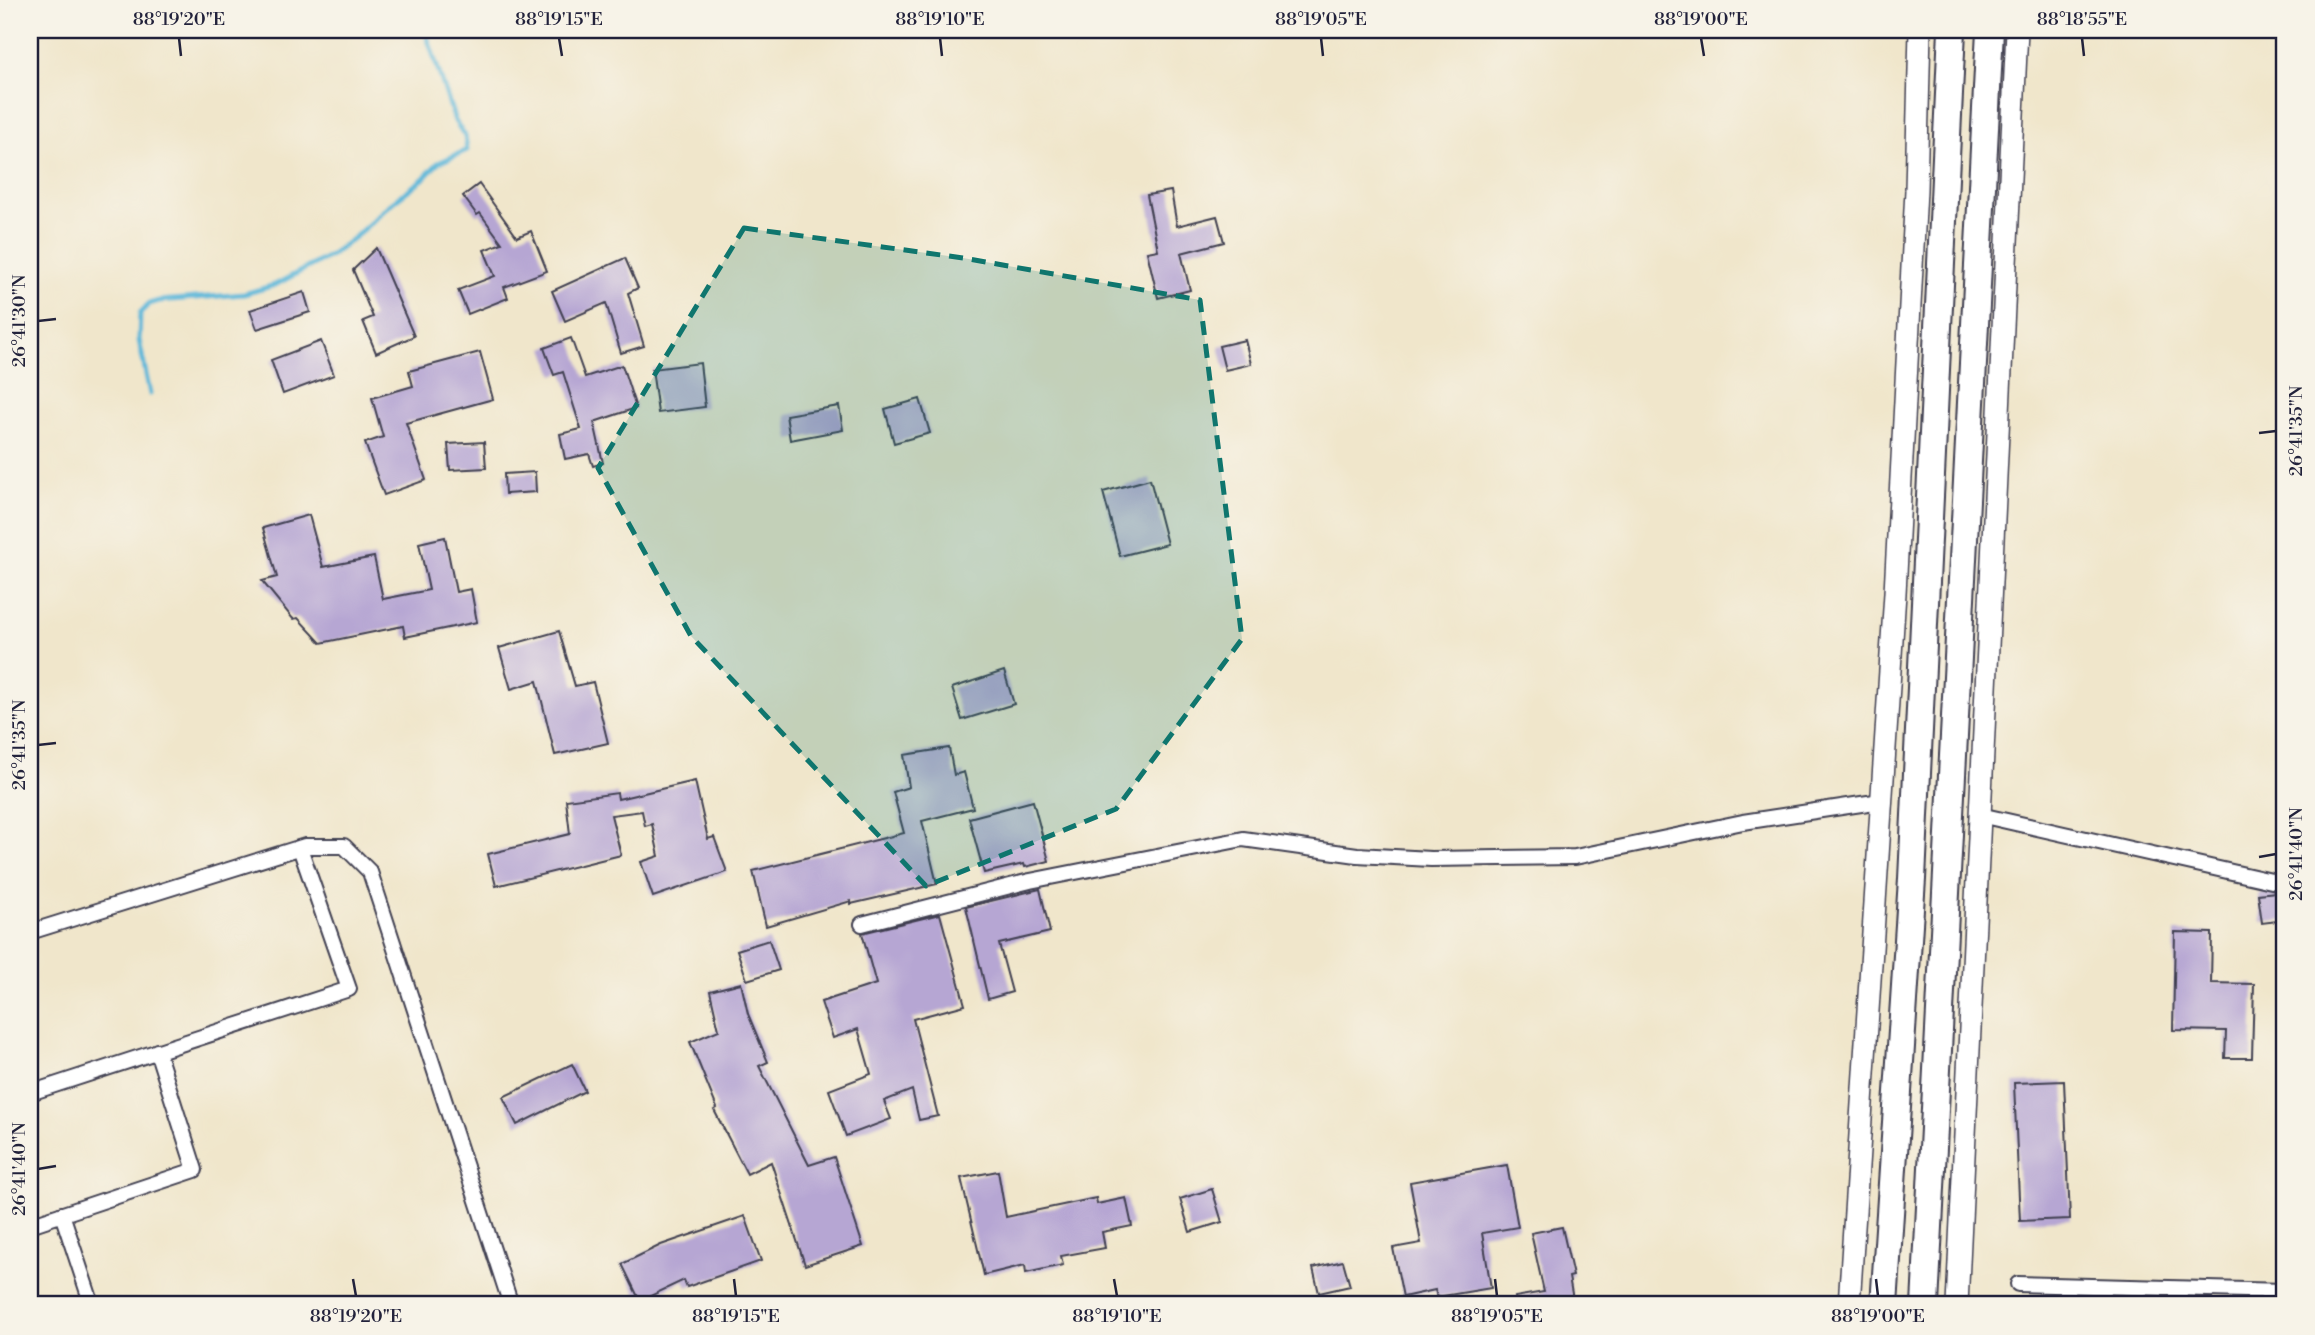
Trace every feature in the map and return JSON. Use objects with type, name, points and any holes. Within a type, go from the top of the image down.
[{"type":"highway","points":[[1884,1305],[1912,878],[1952,30]]},
{"type":"highway","points":[[1925,1305],[1990,30]]},
{"type":"street","points":[[1849,1305],[1895,593],[1916,190],[1920,30]]},
{"type":"street","points":[[1957,1305],[2017,30]]},
{"type":"street","points":[[862,924],[1030,881],[1243,839],[1357,855],[1431,859],[1575,857],[1743,822],[1881,801]]},
{"type":"street","points":[[1980,815],[2285,884]]},
{"type":"street","points":[[30,932],[300,848],[344,846],[370,872],[511,1305]]},
{"type":"street","points":[[30,1093],[349,989],[300,848]]},
{"type":"street","points":[[30,1225],[195,1170],[157,1051]]},
{"type":"street","points":[[62,1214],[92,1305]]},
{"type":"street","points":[[2018,1283],[2285,1291]]},
{"type":"highlighted area","points":[[744,228],[963,258],[1200,300],[1242,639],[1116,809],[926,886],[691,636],[598,468]]},
{"type":"building","points":[[479,184],[517,237],[531,231],[547,271],[504,287],[508,298],[468,314],[458,290],[495,276],[484,250],[502,243],[480,213],[477,215],[463,196]]},
{"type":"building","points":[[1171,191],[1177,226],[1217,216],[1224,242],[1181,253],[1190,290],[1158,298],[1147,252],[1158,250],[1147,195]]},
{"type":"building","points":[[376,248],[414,336],[376,353],[363,321],[373,317],[353,270]]},
{"type":"building","points":[[625,258],[638,288],[628,293],[644,346],[621,353],[606,303],[565,321],[552,291]]},
{"type":"building","points":[[304,292],[310,312],[257,329],[250,310]]},
{"type":"building","points":[[571,338],[585,377],[622,365],[636,408],[594,422],[603,463],[593,466],[589,454],[565,459],[560,434],[581,429],[563,372],[554,375],[544,348]]},
{"type":"building","points":[[1245,340],[1251,364],[1225,370],[1219,346]]},
{"type":"building","points":[[321,341],[334,375],[283,394],[271,360]]},
{"type":"building","points":[[480,352],[493,399],[406,423],[426,480],[384,495],[365,443],[383,437],[372,398],[413,386],[409,371]]},
{"type":"building","points":[[700,363],[705,407],[658,413],[652,369]]},
{"type":"building","points":[[920,399],[930,433],[894,443],[885,409]]},
{"type":"building","points":[[839,406],[843,430],[790,440],[786,415]]},
{"type":"building","points":[[484,442],[486,468],[450,470],[448,444]]},
{"type":"building","points":[[535,472],[536,492],[505,494],[504,474]]},
{"type":"building","points":[[1150,479],[1167,544],[1120,556],[1103,492]]},
{"type":"building","points":[[309,515],[323,567],[374,557],[383,599],[429,590],[419,543],[445,537],[456,592],[471,589],[477,622],[405,637],[403,626],[321,643],[298,618],[293,619],[262,581],[277,577],[263,528]]},
{"type":"building","points":[[559,631],[575,686],[593,682],[608,743],[555,755],[537,681],[511,689],[499,648]]},
{"type":"building","points":[[1004,671],[1014,704],[962,720],[952,688]]},
{"type":"building","points":[[949,748],[954,775],[964,772],[973,808],[922,821],[937,884],[851,904],[851,901],[766,926],[753,871],[904,833],[893,792],[909,787],[904,755]]},
{"type":"building","points":[[695,781],[708,839],[714,837],[727,872],[653,897],[641,862],[659,856],[652,824],[645,826],[642,811],[611,815],[621,855],[496,886],[488,854],[570,834],[566,800],[617,793],[618,799]]},
{"type":"building","points":[[1033,801],[1049,861],[984,873],[969,818]]},
{"type":"building","points":[[1040,889],[1050,932],[999,944],[1012,992],[988,999],[966,907]]},
{"type":"building","points":[[2285,893],[2285,920],[2262,923],[2258,894]]},
{"type":"building","points":[[940,914],[965,1005],[913,1019],[938,1116],[919,1120],[912,1090],[884,1101],[891,1119],[846,1136],[829,1090],[871,1074],[858,1029],[833,1038],[821,1002],[876,984],[862,933]]},
{"type":"building","points":[[2175,932],[2212,933],[2211,983],[2254,984],[2252,1058],[2225,1058],[2226,1031],[2173,1030]]},
{"type":"building","points":[[769,940],[779,970],[747,980],[737,950]]},
{"type":"building","points":[[741,983],[748,1014],[768,1062],[759,1066],[809,1165],[834,1157],[863,1246],[805,1265],[771,1162],[747,1174],[714,1110],[717,1108],[690,1042],[719,1030],[710,991]]},
{"type":"building","points":[[572,1064],[585,1091],[517,1125],[503,1097]]},
{"type":"building","points":[[2064,1081],[2070,1219],[2020,1221],[2014,1083]]},
{"type":"building","points":[[1507,1165],[1518,1227],[1482,1233],[1491,1288],[1437,1297],[1435,1290],[1403,1297],[1393,1248],[1421,1243],[1410,1182]]},
{"type":"building","points":[[998,1171],[1006,1217],[1096,1198],[1097,1204],[1126,1198],[1132,1226],[1102,1232],[1105,1248],[1061,1256],[1063,1265],[1026,1273],[1025,1265],[984,1275],[961,1178]]},
{"type":"building","points":[[1212,1189],[1222,1222],[1190,1232],[1180,1199]]},
{"type":"building","points":[[745,1216],[761,1261],[687,1287],[684,1280],[640,1301],[622,1264],[661,1245]]},
{"type":"building","points":[[1562,1227],[1573,1276],[1569,1277],[1574,1305],[1516,1305],[1515,1297],[1544,1292],[1531,1233]]},
{"type":"building","points":[[1343,1261],[1350,1286],[1319,1293],[1313,1268]]},
{"type":"building","points":[[2153,1297],[2212,1299],[2211,1305],[2153,1305]]},
{"type":"waterway","points":[[150,394],[139,340],[140,313],[149,304],[244,294],[275,285],[331,255],[423,179],[438,163],[467,150],[465,136],[455,121],[425,30]]}]
